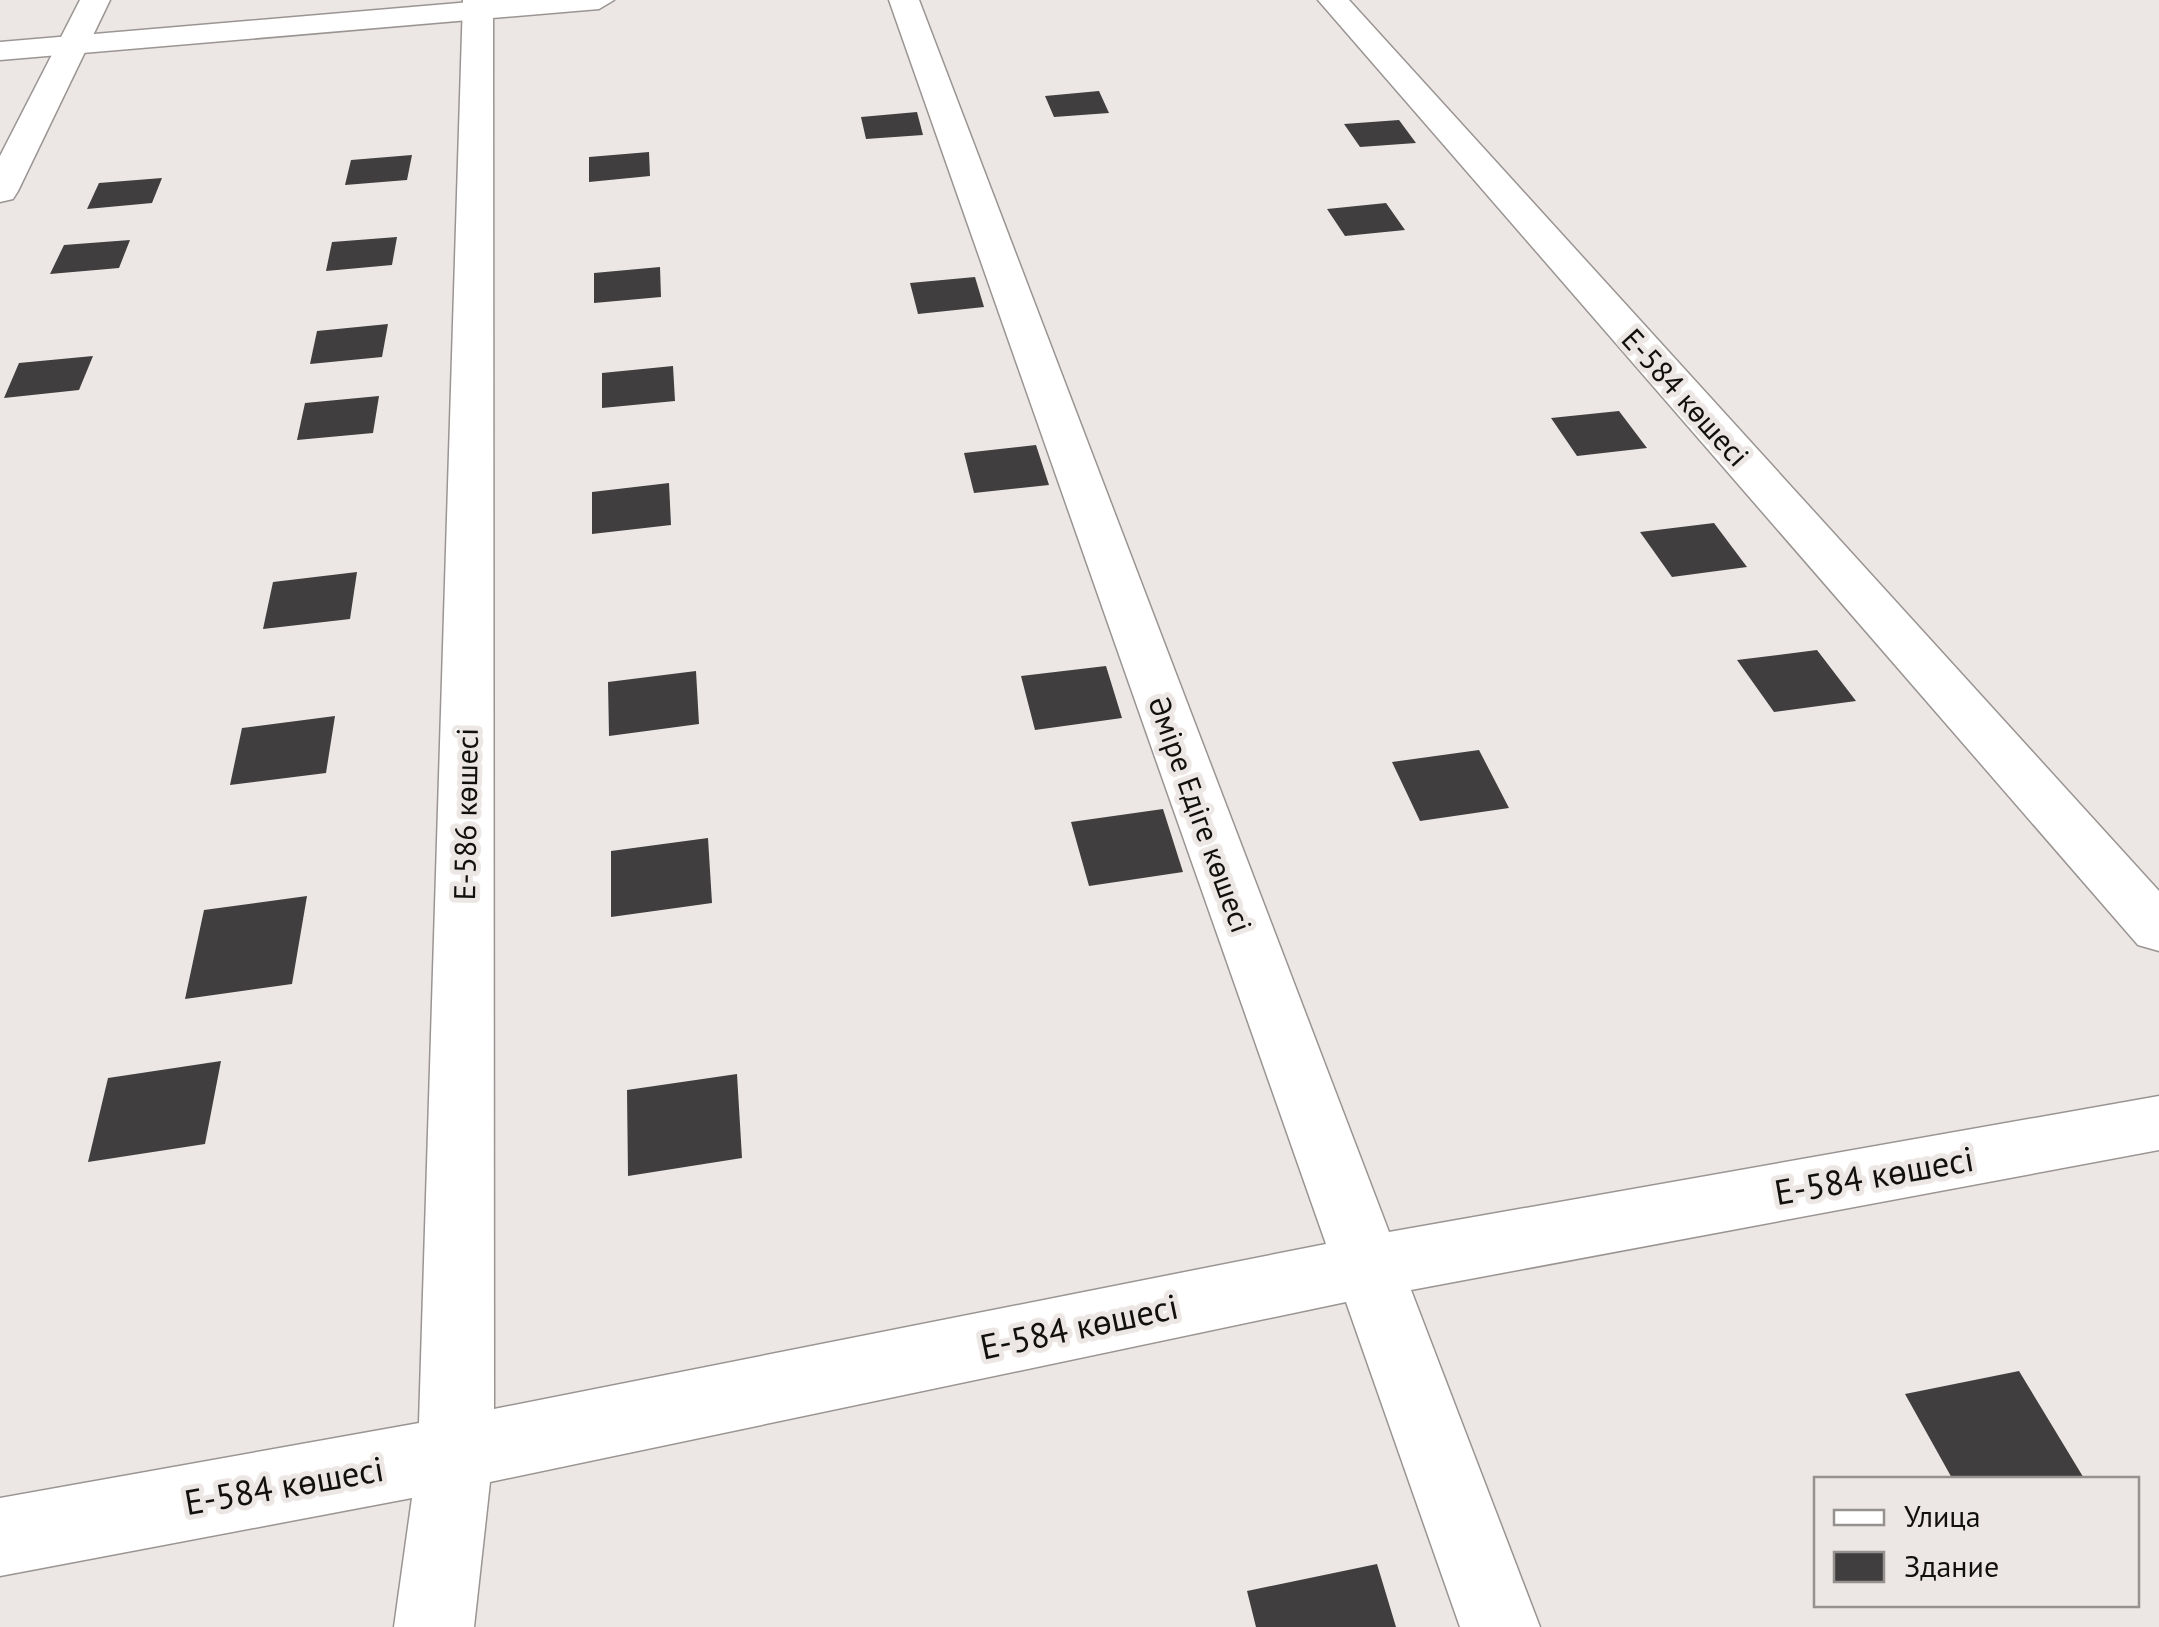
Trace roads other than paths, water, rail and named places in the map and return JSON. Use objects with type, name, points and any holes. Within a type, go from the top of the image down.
[{"type":"street","points":[[0,191],[95,0]]},
{"type":"street","points":[[0,50],[478,4],[599,0]]},
{"type":"street","name":"Әміре Едіге көшесі","points":[[904,0],[1500,1627]]},
{"type":"street","name":"Е-584 көшесі","points":[[1332,0],[2159,929]]},
{"type":"street","name":"Е-586 көшесі","points":[[434,1627],[456,1453],[478,4]]},
{"type":"street","name":"Е-584 көшесі","points":[[0,1538],[456,1453],[1366,1267],[2159,1123]]}]
